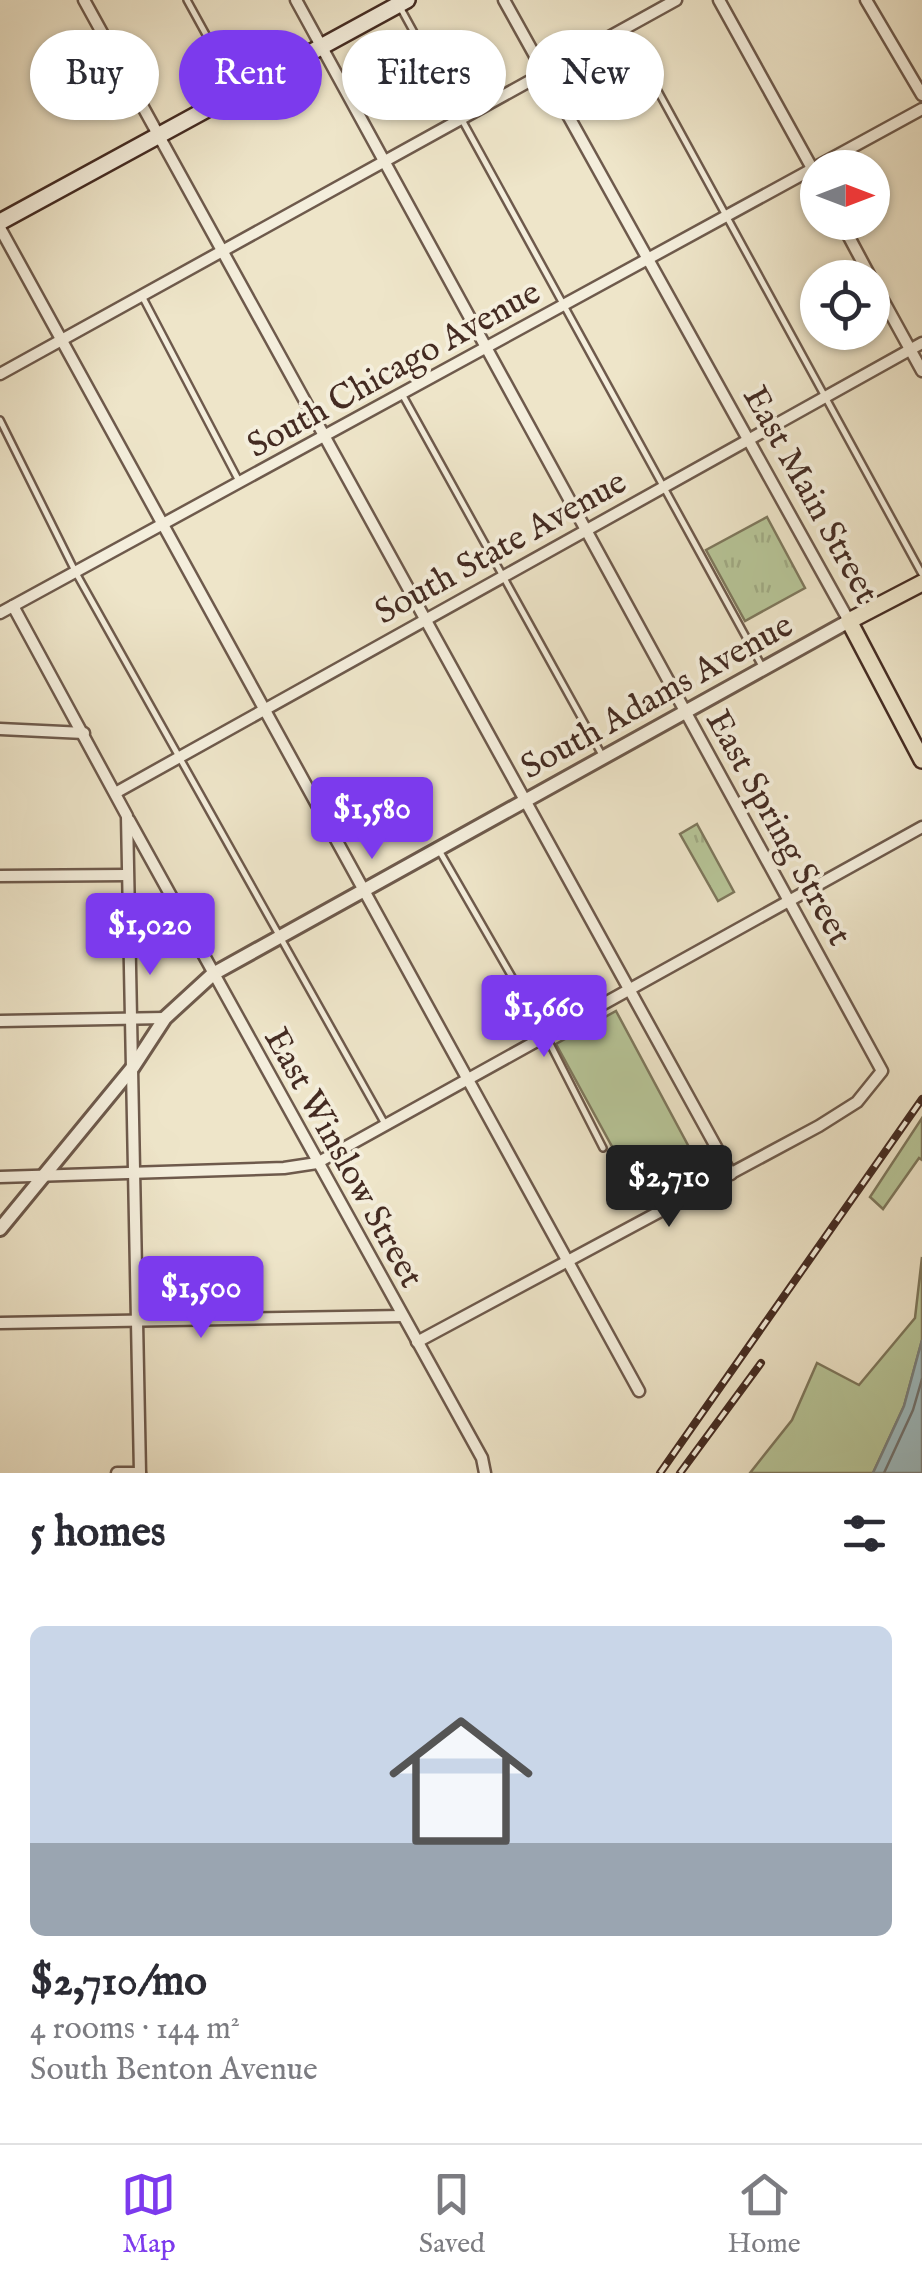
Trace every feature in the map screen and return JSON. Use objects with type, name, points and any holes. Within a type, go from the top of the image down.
[{"type":"main road","points":[[324,48],[401,2]]},
{"type":"main road","points":[[0,225],[190,120]]},
{"type":"main road","name":"South Adams Avenue","points":[[849,621],[922,583]]},
{"type":"main road","name":"East Main Street","points":[[849,621],[922,760]]},
{"type":"street","points":[[84,0],[328,436],[731,1174],[417,1342]]},
{"type":"street","name":"East Spring Street","points":[[296,0],[882,1070],[857,1102],[731,1174]]},
{"type":"street","name":"East Main Street","points":[[504,0],[526,39]]},
{"type":"street","points":[[624,29],[676,0]]},
{"type":"street","points":[[719,0],[801,150]]},
{"type":"street","points":[[866,0],[922,95]]},
{"type":"street","name":"South Chicago Avenue","points":[[845,150],[922,109]]},
{"type":"street","points":[[0,374],[460,120]]},
{"type":"street","name":"East Main Street","points":[[571,120],[849,621]]},
{"type":"street","name":"South Chicago Avenue","points":[[0,613],[800,174]]},
{"type":"street","points":[[0,225],[362,892],[639,1391]]},
{"type":"street","points":[[890,312],[922,371]]},
{"type":"street","name":"South State Avenue","points":[[117,792],[922,343]]},
{"type":"street","points":[[14,606],[117,792],[126,816],[140,1473],[117,1473]]},
{"type":"street","name":"South Adams Avenue","points":[[0,1229],[133,1067],[166,1018],[212,974],[849,621]]},
{"type":"street","points":[[0,730],[84,733]]},
{"type":"street","name":"East Winslow Street","points":[[126,816],[482,1458],[485,1473]]},
{"type":"street","points":[[0,1177],[284,1168],[317,1163],[922,827]]},
{"type":"street","points":[[0,876],[127,875]]},
{"type":"street","points":[[0,1022],[166,1018]]},
{"type":"street","points":[[0,1323],[402,1316]]},
{"type":"lane","points":[[186,0],[203,30]]},
{"type":"lane","points":[[401,2],[416,30]]},
{"type":"lane","points":[[624,29],[922,574]]},
{"type":"lane","points":[[463,120],[764,669]]},
{"type":"lane","points":[[142,296],[240,484]]},
{"type":"lane","points":[[402,394],[603,758]]},
{"type":"lane","points":[[0,420],[76,573],[386,1125]]},
{"type":"lane","points":[[439,850],[546,1036],[602,1148]]},
{"type":"green space","points":[[767,517],[805,588],[745,621],[706,550]]},
{"type":"green space","points":[[697,824],[734,892],[718,901],[680,834]]},
{"type":"green space","points":[[616,1011],[697,1162],[638,1194],[556,1044]]},
{"type":"green space","points":[[922,1118],[922,1160],[919,1158],[883,1209],[870,1197]]},
{"type":"green space","points":[[922,1257],[922,1340],[904,1406],[873,1473],[750,1473],[792,1420],[817,1363],[859,1385],[915,1318]]},
{"type":"water","points":[[922,1340],[922,1473],[873,1473],[904,1406]]},
{"type":"railway","points":[[660,1473],[922,1099]]},
{"type":"railway","points":[[680,1473],[761,1363]]}]
